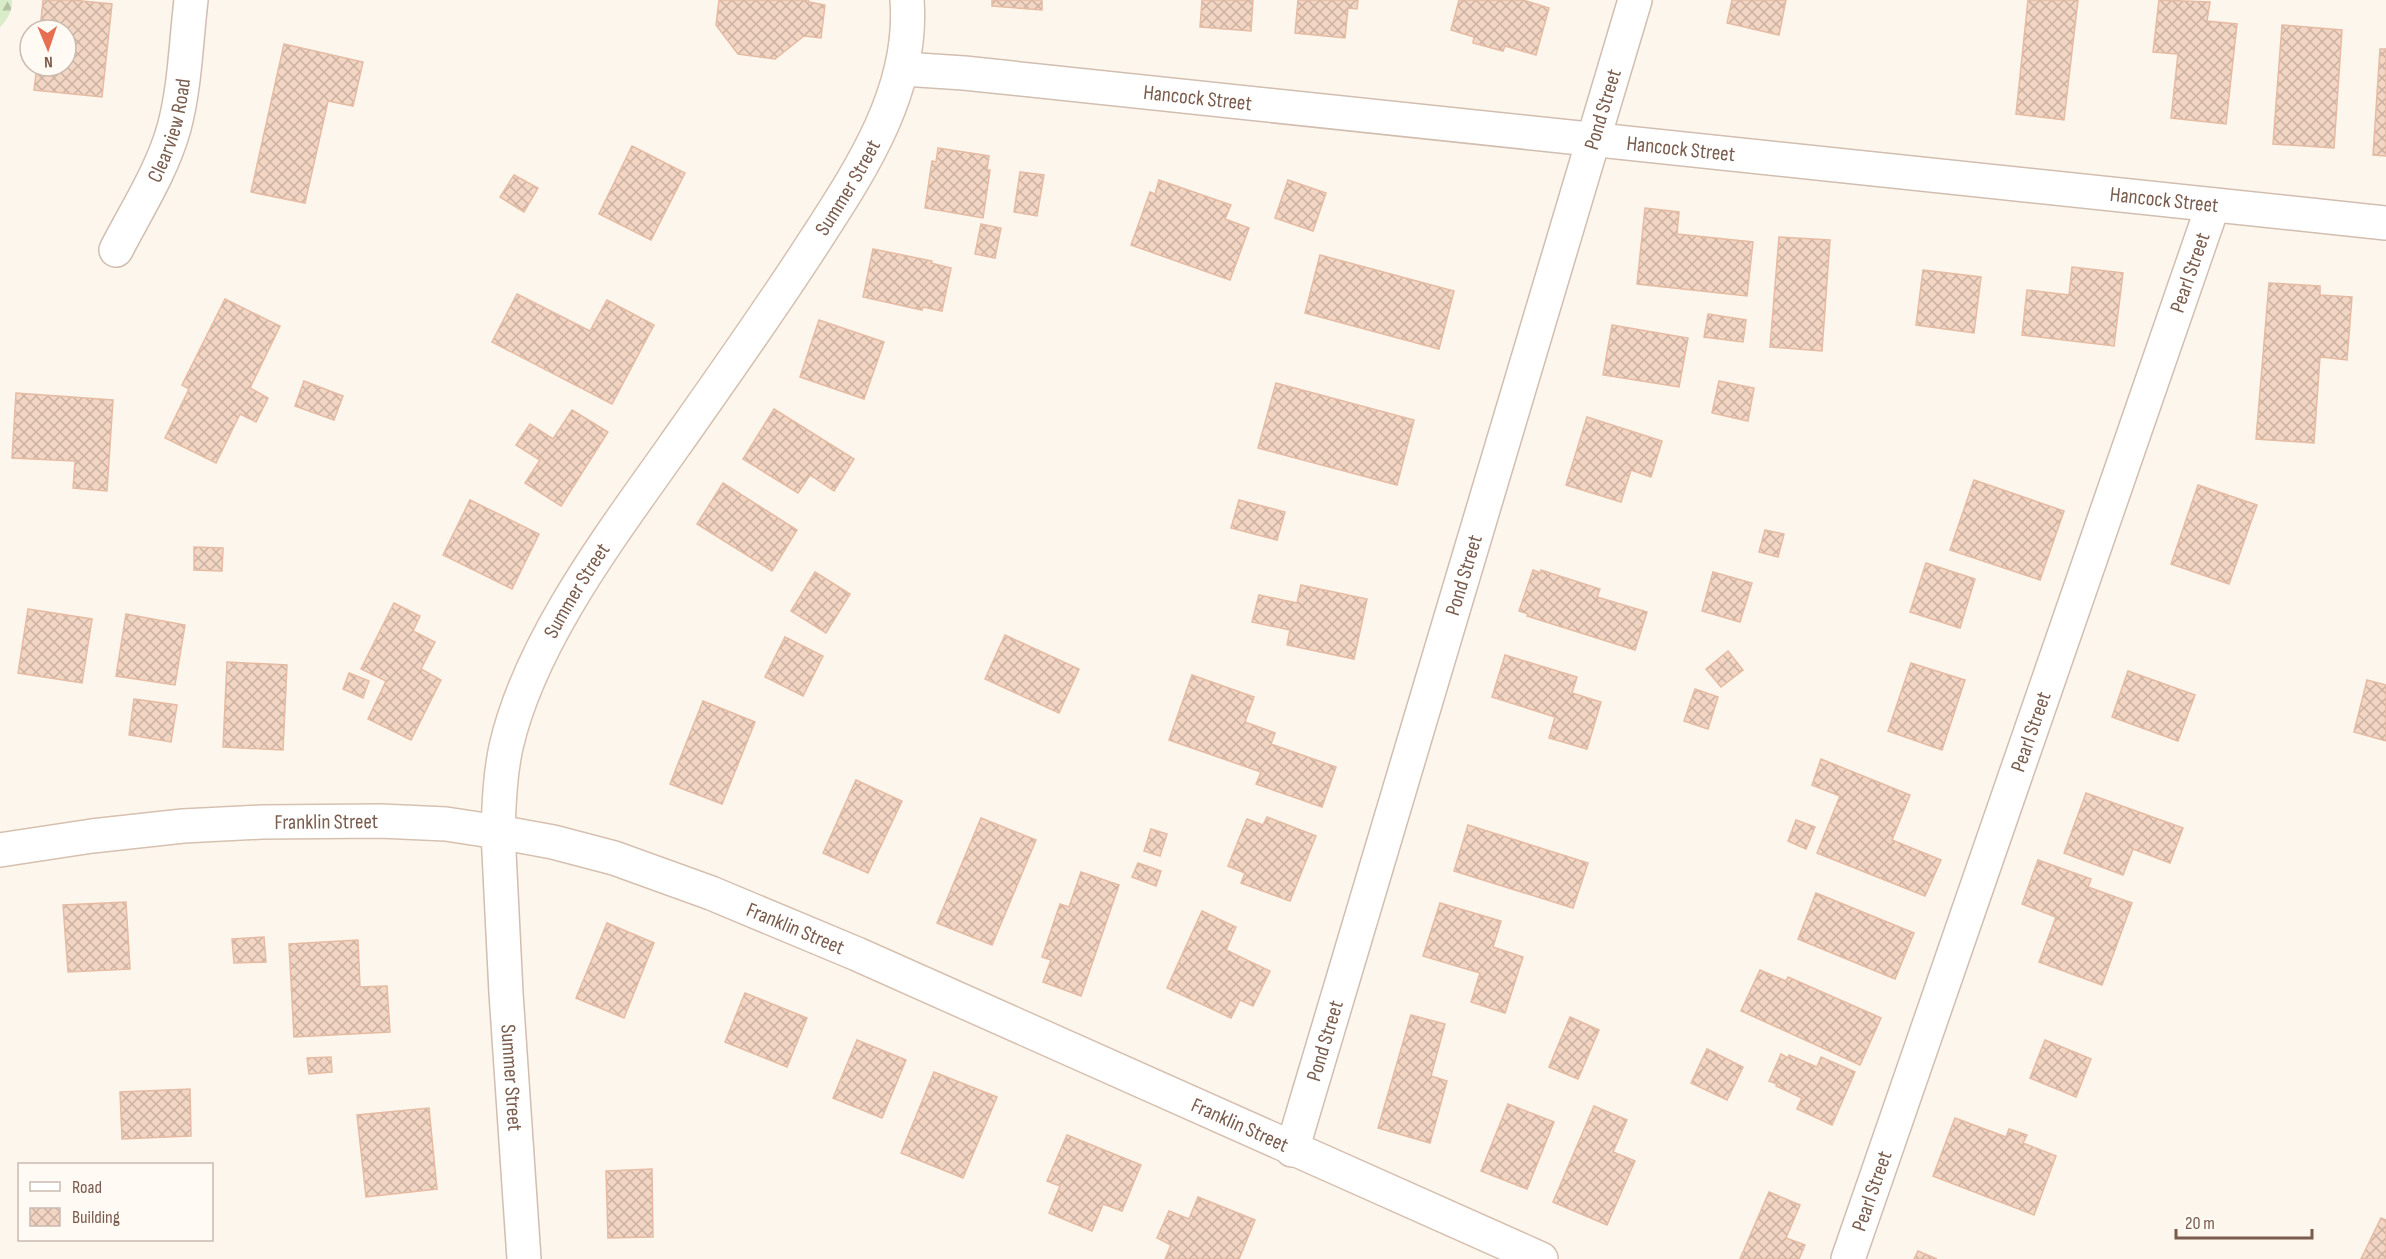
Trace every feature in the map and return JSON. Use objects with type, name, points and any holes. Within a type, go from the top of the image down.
[{"type":"street","name":"Clearview Road","points":[[116,250],[165,155],[174,127],[191,0]]},
{"type":"street","name":"Summer Street","points":[[524,1259],[498,832],[499,789],[506,746],[523,696],[547,643],[586,575],[782,292],[854,180],[887,113],[903,69],[909,18],[907,0]]},
{"type":"street","name":"Pond Street","points":[[1292,1150],[1635,0]]},
{"type":"street","name":"Hancock Street","points":[[903,69],[964,73],[2386,224]]},
{"type":"street","name":"Pearl Street","points":[[1848,1259],[2213,205]]},
{"type":"street","name":"Franklin Street","points":[[0,850],[172,827],[262,822],[380,821],[446,824],[498,832],[553,842],[614,858],[711,893],[857,954],[1540,1259]]},
{"type":"green space","points":[[0,0],[12,0],[9,15],[0,27]]},
{"type":"building","points":[[43,0],[112,4],[102,97],[34,90],[36,78],[78,78],[78,18],[41,18]]},
{"type":"building","points":[[719,0],[808,0],[825,5],[821,38],[804,36],[775,59],[738,54],[716,25]]},
{"type":"building","points":[[992,0],[1042,0],[1042,10],[992,6]]},
{"type":"building","points":[[1202,0],[1253,0],[1251,31],[1200,27]]},
{"type":"building","points":[[1298,0],[1358,0],[1357,9],[1348,8],[1345,38],[1295,33]]},
{"type":"building","points":[[1459,0],[1523,0],[1549,8],[1536,55],[1505,46],[1503,51],[1473,43],[1474,37],[1451,30]]},
{"type":"building","points":[[1732,0],[1786,0],[1779,35],[1727,23]]},
{"type":"building","points":[[2028,0],[2078,0],[2064,120],[2016,114]]},
{"type":"building","points":[[2159,0],[2210,2],[2207,21],[2237,24],[2226,124],[2171,118],[2178,54],[2153,52]]},
{"type":"building","points":[[2282,25],[2342,30],[2334,148],[2273,144]]},
{"type":"building","points":[[284,44],[363,62],[353,106],[328,101],[305,203],[251,192]]},
{"type":"building","points":[[2380,49],[2386,49],[2386,156],[2373,155]]},
{"type":"building","points":[[632,146],[685,173],[651,240],[599,214]]},
{"type":"building","points":[[938,148],[989,156],[987,170],[990,170],[983,218],[925,208],[932,161],[936,162]]},
{"type":"building","points":[[1020,172],[1044,175],[1037,216],[1014,212]]},
{"type":"building","points":[[514,175],[538,188],[524,212],[500,197]]},
{"type":"building","points":[[1159,180],[1231,205],[1225,219],[1249,228],[1230,280],[1131,245],[1150,192],[1155,194]]},
{"type":"building","points":[[1288,180],[1326,193],[1313,231],[1275,218]]},
{"type":"building","points":[[1645,208],[1679,212],[1677,234],[1753,242],[1747,296],[1637,284]]},
{"type":"building","points":[[981,224],[1001,228],[995,258],[975,254]]},
{"type":"building","points":[[1779,237],[1830,240],[1822,351],[1770,347]]},
{"type":"building","points":[[873,249],[932,261],[931,263],[951,268],[942,311],[923,307],[922,310],[863,297]]},
{"type":"building","points":[[1320,255],[1454,291],[1439,349],[1305,313]]},
{"type":"building","points":[[2072,267],[2123,273],[2114,346],[2022,335],[2027,290],[2069,295]]},
{"type":"building","points":[[1923,270],[1981,277],[1974,333],[1916,325]]},
{"type":"building","points":[[2269,283],[2320,286],[2320,295],[2352,297],[2347,360],[2320,357],[2314,443],[2256,439]]},
{"type":"building","points":[[517,294],[590,331],[607,300],[654,325],[612,404],[492,342]]},
{"type":"building","points":[[225,299],[280,326],[250,388],[268,398],[256,422],[240,414],[216,463],[165,438],[189,389],[182,385]]},
{"type":"building","points":[[1708,314],[1746,320],[1743,342],[1704,337]]},
{"type":"building","points":[[819,320],[884,342],[864,399],[800,377]]},
{"type":"building","points":[[1612,325],[1688,338],[1679,387],[1603,375]]},
{"type":"building","points":[[304,381],[343,396],[334,420],[295,406]]},
{"type":"building","points":[[1719,381],[1754,388],[1748,421],[1712,413]]},
{"type":"building","points":[[1276,383],[1414,420],[1397,485],[1258,448]]},
{"type":"building","points":[[16,393],[113,400],[107,491],[73,488],[75,461],[12,458]]},
{"type":"building","points":[[774,409],[854,459],[834,491],[810,475],[798,493],[743,459]]},
{"type":"building","points":[[572,410],[608,432],[561,506],[525,483],[540,460],[516,445],[530,424],[553,439]]},
{"type":"building","points":[[1587,417],[1662,441],[1651,477],[1631,470],[1621,502],[1566,485]]},
{"type":"building","points":[[1974,480],[2064,511],[2040,580],[1950,550]]},
{"type":"building","points":[[723,483],[797,530],[772,571],[697,524]]},
{"type":"building","points":[[2198,485],[2257,505],[2229,584],[2171,564]]},
{"type":"building","points":[[470,500],[539,534],[512,589],[443,555]]},
{"type":"building","points":[[1239,500],[1285,512],[1277,540],[1231,528]]},
{"type":"building","points":[[1765,530],[1784,534],[1778,557],[1759,552]]},
{"type":"building","points":[[194,547],[223,548],[222,571],[194,570]]},
{"type":"building","points":[[1926,563],[1975,579],[1960,628],[1910,612]]},
{"type":"building","points":[[1533,570],[1541,573],[1541,570],[1600,589],[1597,597],[1647,612],[1635,650],[1527,616],[1528,614],[1519,611]]},
{"type":"building","points":[[815,572],[850,594],[826,633],[791,611]]},
{"type":"building","points":[[1713,572],[1752,583],[1740,622],[1702,611]]},
{"type":"building","points":[[1301,585],[1367,599],[1354,659],[1287,645],[1290,630],[1252,622],[1259,595],[1297,603]]},
{"type":"building","points":[[394,603],[420,616],[413,631],[435,642],[421,669],[441,680],[411,740],[368,719],[386,681],[361,669]]},
{"type":"building","points":[[28,609],[92,619],[82,683],[18,673]]},
{"type":"building","points":[[126,614],[185,625],[175,685],[116,676]]},
{"type":"building","points":[[1005,635],[1079,669],[1059,713],[985,679]]},
{"type":"building","points":[[785,637],[823,656],[803,696],[765,677]]},
{"type":"building","points":[[1728,651],[1743,670],[1721,687],[1706,669]]},
{"type":"building","points":[[1505,655],[1577,677],[1572,693],[1601,702],[1587,749],[1549,738],[1555,717],[1492,697]]},
{"type":"building","points":[[227,662],[287,665],[283,750],[223,747]]},
{"type":"building","points":[[1911,663],[1965,680],[1942,750],[1888,731]]},
{"type":"building","points":[[2128,671],[2195,695],[2178,741],[2112,717]]},
{"type":"building","points":[[349,673],[369,681],[363,698],[343,689]]},
{"type":"building","points":[[1192,675],[1254,697],[1245,722],[1275,733],[1271,744],[1336,767],[1322,807],[1256,784],[1261,772],[1169,740]]},
{"type":"building","points":[[2367,680],[2386,685],[2386,741],[2354,732]]},
{"type":"building","points":[[1695,689],[1718,697],[1708,729],[1684,721]]},
{"type":"building","points":[[134,699],[177,705],[171,742],[129,735]]},
{"type":"building","points":[[703,701],[755,722],[722,804],[670,784]]},
{"type":"building","points":[[1821,759],[1910,795],[1892,840],[1941,860],[1925,896],[1817,853],[1840,796],[1812,785]]},
{"type":"building","points":[[856,780],[902,801],[868,873],[823,853]]},
{"type":"building","points":[[2086,793],[2183,828],[2170,863],[2133,849],[2123,875],[2064,853]]},
{"type":"building","points":[[1267,817],[1316,836],[1290,901],[1241,883],[1245,873],[1228,866],[1247,819],[1263,825]]},
{"type":"building","points":[[981,818],[1036,840],[992,945],[937,923]]},
{"type":"building","points":[[1796,820],[1815,827],[1806,849],[1788,841]]},
{"type":"building","points":[[1468,825],[1588,863],[1573,908],[1454,871]]},
{"type":"building","points":[[1151,829],[1167,834],[1160,856],[1144,851]]},
{"type":"building","points":[[2038,860],[2091,879],[2088,887],[2132,903],[2102,985],[2039,962],[2056,917],[2022,904]]},
{"type":"building","points":[[1138,863],[1161,871],[1156,886],[1132,877]]},
{"type":"building","points":[[1081,872],[1119,885],[1081,996],[1043,982],[1051,960],[1042,957],[1060,904],[1069,907]]},
{"type":"building","points":[[1816,893],[1914,933],[1895,979],[1798,939]]},
{"type":"building","points":[[126,902],[130,969],[68,972],[63,905]]},
{"type":"building","points":[[1440,903],[1501,921],[1493,947],[1523,957],[1505,1013],[1471,1002],[1480,973],[1423,956]]},
{"type":"building","points":[[1202,911],[1236,927],[1226,950],[1270,971],[1253,1006],[1240,1000],[1231,1018],[1167,988]]},
{"type":"building","points":[[607,923],[654,943],[624,1018],[576,998]]},
{"type":"building","points":[[264,937],[266,962],[234,963],[232,939]]},
{"type":"building","points":[[358,940],[360,987],[387,986],[390,1032],[294,1037],[289,944]]},
{"type":"building","points":[[1760,970],[1786,981],[1788,977],[1881,1018],[1860,1065],[1741,1011]]},
{"type":"building","points":[[745,993],[807,1018],[787,1067],[725,1042]]},
{"type":"building","points":[[1411,1015],[1445,1024],[1431,1076],[1447,1081],[1430,1143],[1378,1128]]},
{"type":"building","points":[[1570,1017],[1599,1030],[1578,1079],[1549,1067]]},
{"type":"building","points":[[857,1040],[906,1060],[882,1118],[833,1098]]},
{"type":"building","points":[[2045,1040],[2091,1059],[2076,1097],[2030,1078]]},
{"type":"building","points":[[1707,1049],[1743,1067],[1727,1100],[1691,1083]]},
{"type":"building","points":[[1781,1054],[1817,1067],[1821,1057],[1855,1072],[1832,1125],[1797,1109],[1802,1098],[1769,1081]]},
{"type":"building","points":[[331,1057],[332,1072],[309,1074],[307,1058]]},
{"type":"building","points":[[934,1072],[997,1097],[963,1178],[901,1153]]},
{"type":"building","points":[[190,1089],[191,1136],[122,1139],[120,1092]]},
{"type":"building","points":[[1508,1104],[1554,1122],[1527,1189],[1481,1171]]},
{"type":"building","points":[[1594,1106],[1627,1120],[1613,1152],[1635,1161],[1607,1225],[1553,1202]]},
{"type":"building","points":[[429,1108],[437,1189],[366,1197],[357,1115]]},
{"type":"building","points":[[1955,1118],[2006,1137],[2009,1129],[2027,1135],[2023,1143],[2056,1156],[2034,1215],[1933,1176]]},
{"type":"building","points":[[1067,1135],[1141,1165],[1122,1211],[1103,1204],[1092,1231],[1049,1213],[1060,1186],[1047,1181]]},
{"type":"building","points":[[652,1169],[653,1237],[608,1238],[606,1171]]},
{"type":"building","points":[[1769,1192],[1800,1205],[1786,1238],[1805,1245],[1799,1259],[1740,1259]]},
{"type":"building","points":[[1198,1197],[1255,1220],[1239,1259],[1165,1259],[1171,1245],[1157,1238],[1169,1211],[1189,1219]]},
{"type":"building","points":[[2381,1218],[2386,1220],[2386,1259],[2361,1259]]},
{"type":"building","points":[[1918,1251],[1937,1259],[1914,1259]]}]
